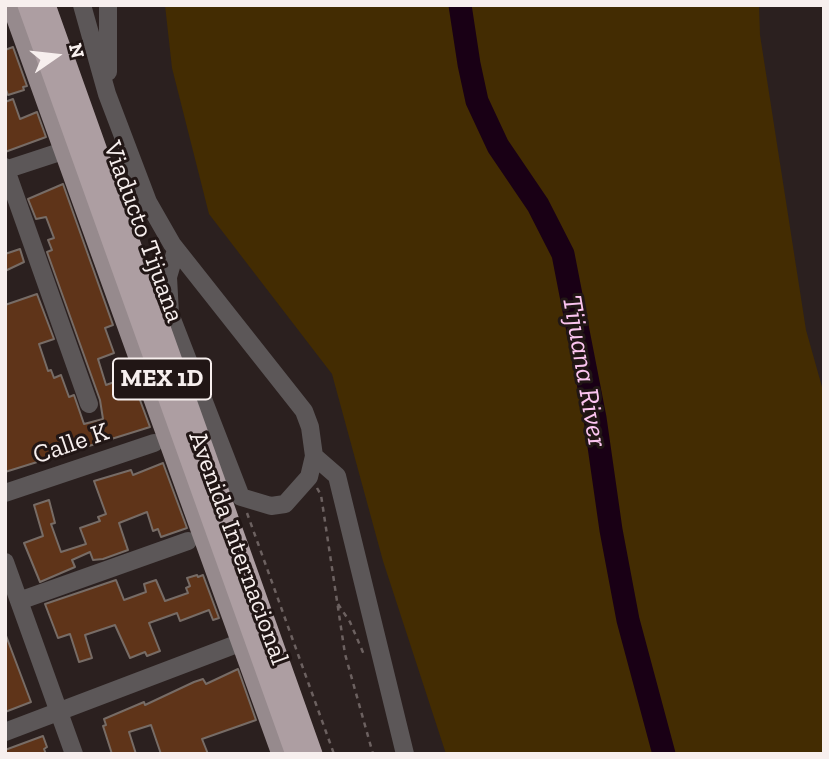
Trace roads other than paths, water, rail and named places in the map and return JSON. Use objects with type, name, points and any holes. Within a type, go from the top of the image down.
[{"type":"highway","name":"Avenida Internacional","points":[[33,5],[298,754]]},
{"type":"highway","name":"Viaducto Tijuana","points":[[33,5],[305,754]]},
{"type":"highway","name":"Avenida Internacional","points":[[44,5],[313,754]]},
{"type":"main road","name":"Avenida Internacional","points":[[12,5],[282,754]]},
{"type":"street","points":[[82,5],[107,94],[148,202],[176,250],[304,411],[310,427],[314,456],[309,477],[285,504],[271,506],[241,498],[170,314],[168,277],[176,250]]},
{"type":"street","points":[[107,94],[108,5]]},
{"type":"street","points":[[66,150],[6,169],[89,404]]},
{"type":"street","name":"Calle K","points":[[5,494],[154,443]]},
{"type":"street","points":[[314,456],[337,476],[405,754]]},
{"type":"street","points":[[19,601],[188,541]]},
{"type":"street","points":[[5,562],[74,754]]},
{"type":"street","points":[[5,732],[242,642]]},
{"type":"waterway","name":"Tijuana River","points":[[460,5],[477,101],[498,146],[538,205],[563,254],[595,418],[611,530],[628,620],[664,754]]}]
